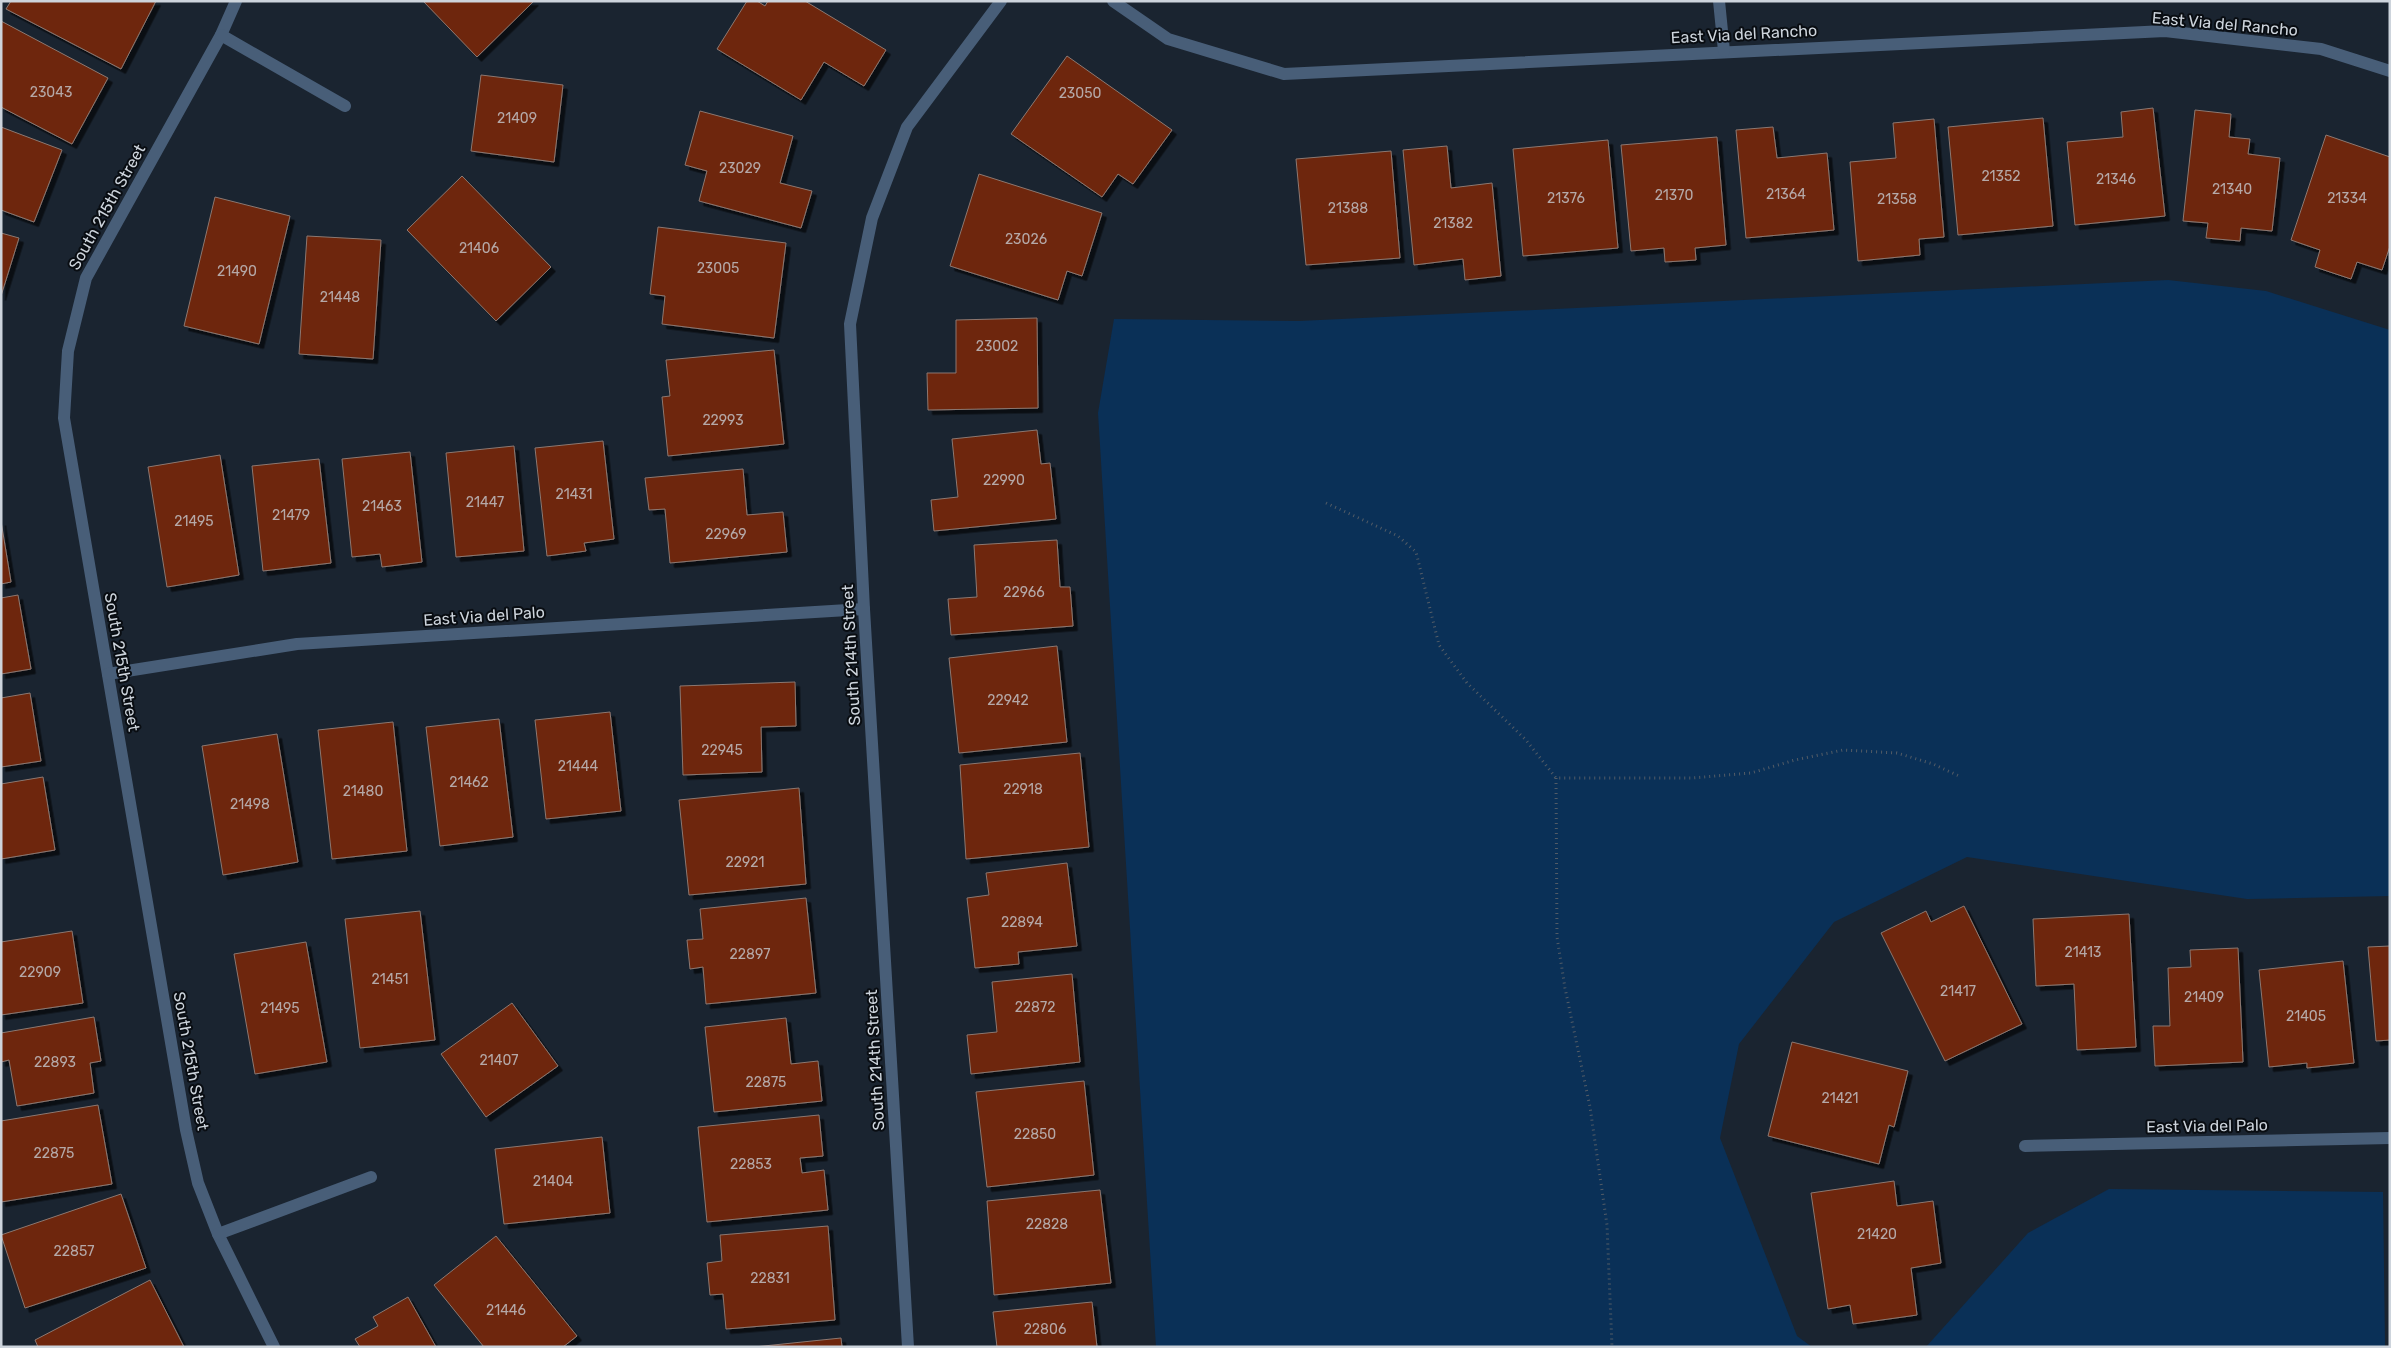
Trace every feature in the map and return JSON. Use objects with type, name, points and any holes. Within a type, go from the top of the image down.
[{"type":"street","name":"South 215th Street","points":[[236,1],[221,35],[86,278],[68,351],[64,418],[186,1130],[198,1183],[218,1234],[274,1347]]},
{"type":"street","name":"South 214th Street","points":[[908,1347],[864,609],[850,324],[872,218],[907,127],[1001,1]]},
{"type":"street","name":"East Via del Rancho","points":[[1113,1],[1168,39],[1284,74],[1724,51],[2165,31],[2321,49],[2390,70]]},
{"type":"street","points":[[1719,1],[1724,51]]},
{"type":"street","points":[[221,35],[345,106]]},
{"type":"street","name":"East Via del Palo","points":[[108,674],[297,644],[864,609]]},
{"type":"street","name":"East Via del Palo","points":[[2025,1146],[2390,1138]]},
{"type":"street","points":[[218,1234],[371,1177]]},
{"type":"path","points":[[1326,503],[1398,536],[1416,552],[1439,645],[1467,683],[1526,740],[1556,778],[1557,937],[1565,988],[1590,1107],[1607,1225],[1612,1347]]},
{"type":"path","points":[[1556,778],[1692,778],[1751,773],[1795,760],[1843,750],[1897,753],[1933,764],[1959,776]]},
{"type":"shaded area","points":[[2168,280],[2266,291],[2390,330],[2390,896],[2247,899],[1967,857],[1834,922],[1739,1044],[1720,1138],[1797,1336],[1812,1347],[1156,1347],[1098,413],[1114,319],[1299,321]]},
{"type":"shaded area","points":[[2109,1189],[2383,1192],[2385,1347],[1926,1347],[2028,1233]]},
{"type":"building","points":[[11,1],[156,1],[121,69],[6,9]]},
{"type":"building","points":[[423,1],[534,1],[477,57]]},
{"type":"building","points":[[747,1],[757,1],[765,6],[768,1],[805,1],[886,50],[864,86],[824,62],[801,100],[717,49]]},
{"type":"building","points":[[1,21],[108,78],[72,144],[1,107]]},
{"type":"building","points":[[1067,56],[1172,130],[1133,184],[1118,174],[1102,197],[1011,134]]},
{"type":"building","points":[[481,75],[563,85],[554,162],[471,151]]},
{"type":"building","points":[[2153,108],[2165,216],[2075,225],[2067,142],[2123,137],[2121,112]]},
{"type":"building","points":[[2195,110],[2231,114],[2229,137],[2250,139],[2248,154],[2280,158],[2272,231],[2241,228],[2240,241],[2206,238],[2208,223],[2183,221]]},
{"type":"building","points":[[700,111],[793,136],[780,183],[812,191],[801,228],[699,201],[707,171],[685,165]]},
{"type":"building","points":[[2043,118],[2053,226],[1958,235],[1948,127]]},
{"type":"building","points":[[1934,119],[1944,237],[1919,239],[1920,255],[1858,261],[1850,162],[1896,158],[1893,123]]},
{"type":"building","points":[[1,127],[62,150],[34,222],[1,210]]},
{"type":"building","points":[[1773,127],[1777,158],[1827,153],[1834,230],[1746,238],[1736,130]]},
{"type":"building","points":[[2326,135],[2390,157],[2390,246],[2382,270],[2357,262],[2351,279],[2315,267],[2320,250],[2291,240]]},
{"type":"building","points":[[1717,137],[1726,245],[1695,248],[1696,260],[1665,262],[1664,248],[1631,251],[1621,145]]},
{"type":"building","points":[[1608,140],[1618,248],[1523,256],[1513,149]]},
{"type":"building","points":[[1447,146],[1451,188],[1492,183],[1501,276],[1465,280],[1463,259],[1414,265],[1403,150]]},
{"type":"building","points":[[1391,151],[1400,258],[1306,265],[1296,159]]},
{"type":"building","points":[[979,174],[1102,213],[1082,276],[1067,271],[1058,300],[950,266]]},
{"type":"building","points":[[462,176],[551,267],[496,321],[407,230]]},
{"type":"building","points":[[215,197],[290,216],[259,344],[184,326]]},
{"type":"building","points":[[658,227],[786,243],[774,338],[662,324],[665,296],[650,294]]},
{"type":"building","points":[[1,233],[19,238],[1,296]]},
{"type":"building","points":[[307,236],[381,240],[373,359],[299,354]]},
{"type":"building","points":[[1037,318],[1038,408],[928,410],[927,373],[956,373],[956,320]]},
{"type":"building","points":[[774,350],[784,444],[668,456],[662,397],[670,396],[666,360]]},
{"type":"building","points":[[1037,430],[1041,464],[1050,463],[1056,519],[934,531],[931,500],[958,497],[952,439]]},
{"type":"building","points":[[603,441],[614,539],[584,543],[586,551],[547,556],[535,448]]},
{"type":"building","points":[[514,446],[524,551],[456,557],[446,453]]},
{"type":"building","points":[[410,452],[422,562],[382,567],[380,554],[352,557],[342,459]]},
{"type":"building","points":[[220,455],[239,575],[167,587],[148,467]]},
{"type":"building","points":[[319,459],[331,563],[263,571],[252,466]]},
{"type":"building","points":[[743,469],[747,515],[783,512],[787,552],[670,563],[665,509],[649,510],[645,478]]},
{"type":"building","points":[[1,521],[11,582],[1,584]]},
{"type":"building","points":[[1057,540],[1060,587],[1070,587],[1073,626],[951,635],[948,599],[977,597],[974,545]]},
{"type":"building","points":[[18,595],[31,669],[1,674],[1,598]]},
{"type":"building","points":[[1057,646],[1067,742],[959,753],[949,658]]},
{"type":"building","points":[[795,682],[796,726],[761,727],[762,772],[683,775],[680,686]]},
{"type":"building","points":[[30,693],[41,761],[1,767],[1,698]]},
{"type":"building","points":[[610,712],[621,811],[546,819],[535,720]]},
{"type":"building","points":[[499,719],[513,837],[440,846],[426,727]]},
{"type":"building","points":[[393,722],[407,851],[332,859],[318,730]]},
{"type":"building","points":[[277,734],[298,862],[223,875],[202,746]]},
{"type":"building","points":[[1080,753],[1089,847],[966,859],[960,765]]},
{"type":"building","points":[[43,777],[55,850],[1,859],[1,784]]},
{"type":"building","points":[[799,788],[806,884],[689,895],[679,800]]},
{"type":"building","points":[[1067,863],[1077,946],[1018,952],[1019,964],[975,968],[967,898],[989,895],[986,873]]},
{"type":"building","points":[[806,898],[816,993],[706,1004],[703,967],[690,969],[687,940],[703,939],[700,909]]},
{"type":"building","points":[[1964,906],[2022,1024],[1945,1061],[1881,933],[1926,911],[1931,922]]},
{"type":"building","points":[[420,911],[435,1040],[360,1048],[345,919]]},
{"type":"building","points":[[2129,914],[2136,1047],[2077,1050],[2074,984],[2036,986],[2033,919]]},
{"type":"building","points":[[72,931],[83,1003],[1,1015],[1,942]]},
{"type":"building","points":[[306,942],[327,1062],[255,1074],[234,954]]},
{"type":"building","points":[[2390,946],[2390,1040],[2376,1041],[2368,947]]},
{"type":"building","points":[[2238,948],[2243,1062],[2155,1066],[2153,1026],[2170,1026],[2168,968],[2191,967],[2190,950]]},
{"type":"building","points":[[2343,961],[2354,1063],[2307,1068],[2307,1063],[2269,1067],[2259,970]]},
{"type":"building","points":[[1072,974],[1080,1062],[971,1074],[967,1035],[997,1032],[992,982]]},
{"type":"building","points":[[512,1003],[558,1066],[486,1117],[441,1054]]},
{"type":"building","points":[[94,1017],[101,1061],[90,1063],[94,1093],[17,1106],[9,1060],[1,1062],[1,1033]]},
{"type":"building","points":[[786,1018],[791,1064],[818,1061],[822,1101],[714,1112],[705,1027]]},
{"type":"building","points":[[1792,1042],[1908,1071],[1894,1127],[1889,1125],[1879,1164],[1768,1136]]},
{"type":"building","points":[[1084,1081],[1094,1175],[987,1187],[976,1092]]},
{"type":"building","points":[[98,1105],[112,1184],[1,1202],[1,1121]]},
{"type":"building","points":[[819,1115],[823,1156],[800,1158],[802,1173],[824,1170],[828,1210],[707,1222],[698,1127]]},
{"type":"building","points":[[602,1137],[610,1213],[504,1224],[495,1149]]},
{"type":"building","points":[[1894,1181],[1897,1206],[1933,1201],[1941,1263],[1911,1268],[1917,1315],[1853,1324],[1850,1305],[1828,1309],[1811,1193]]},
{"type":"building","points":[[1100,1190],[1111,1283],[994,1295],[987,1201]]},
{"type":"building","points":[[121,1194],[146,1268],[25,1308],[1,1235]]},
{"type":"building","points":[[828,1226],[835,1320],[726,1329],[723,1294],[710,1295],[707,1263],[722,1261],[720,1235]]},
{"type":"building","points":[[496,1236],[577,1336],[563,1347],[484,1347],[434,1285]]},
{"type":"building","points":[[150,1280],[184,1347],[38,1347],[35,1340]]},
{"type":"building","points":[[408,1297],[436,1347],[360,1347],[355,1339],[378,1326],[373,1317]]},
{"type":"building","points":[[1092,1302],[1097,1347],[997,1347],[993,1312]]},
{"type":"building","points":[[841,1338],[842,1347],[754,1347]]}]
